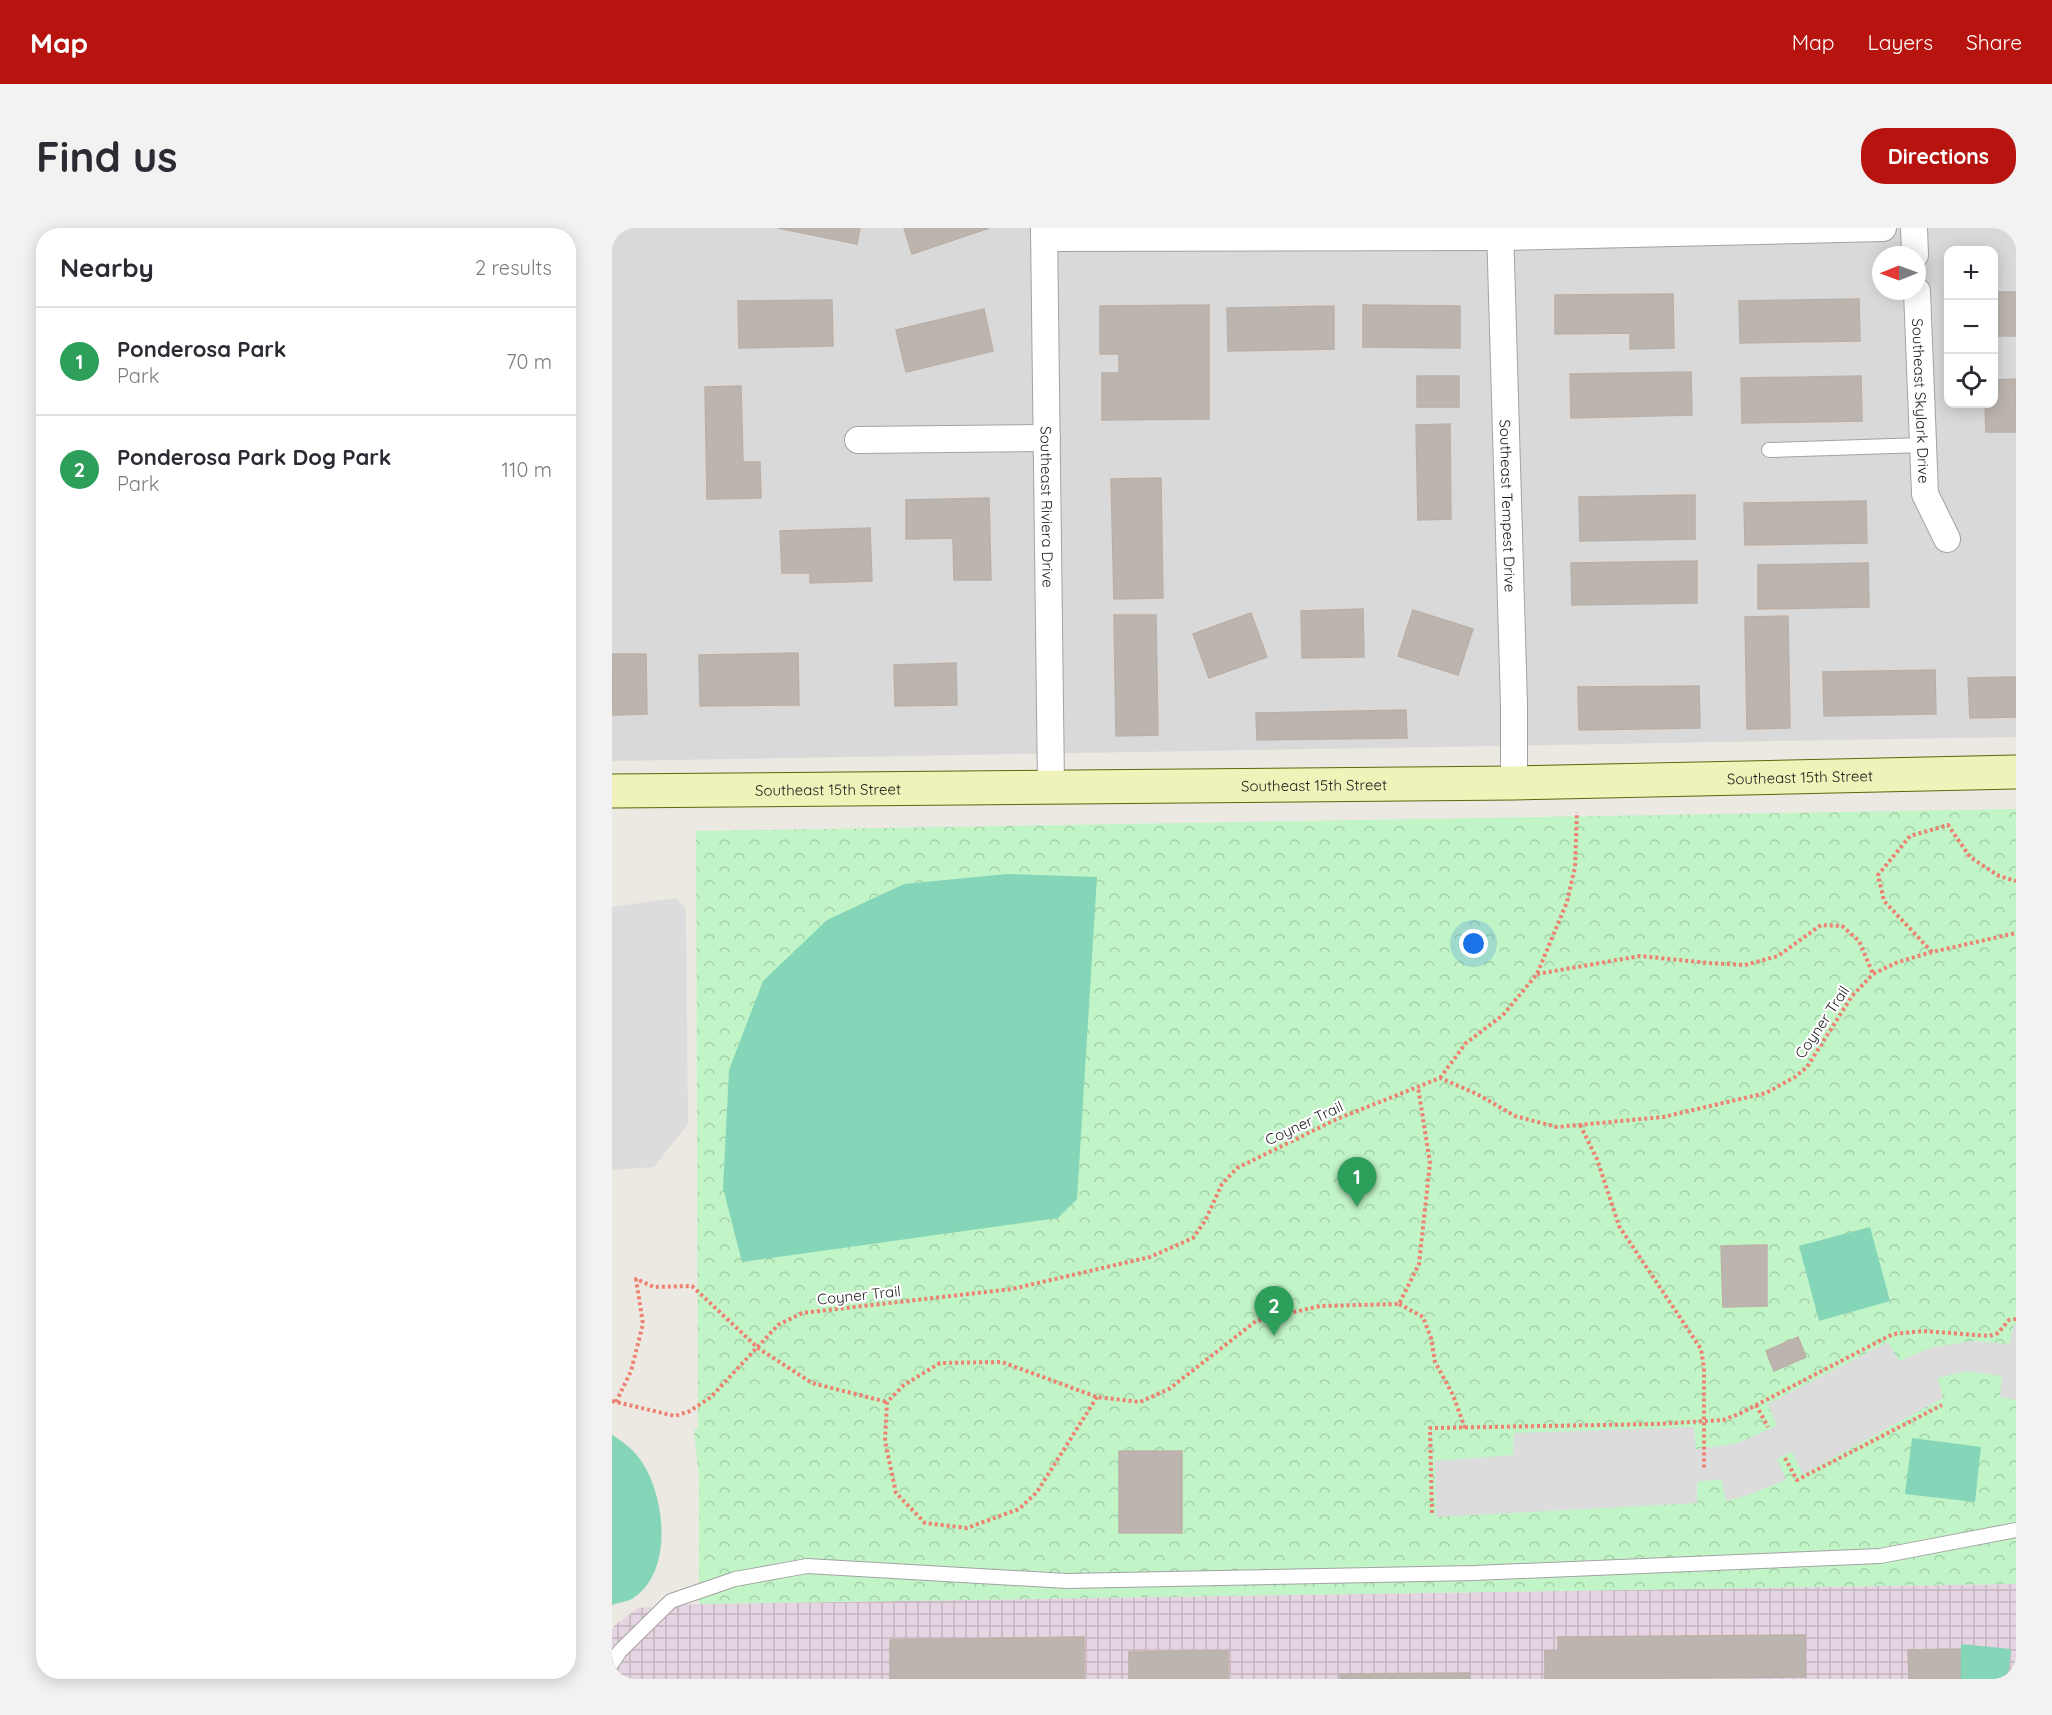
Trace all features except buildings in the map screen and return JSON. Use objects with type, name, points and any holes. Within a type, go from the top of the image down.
[{"type":"main road","name":"Southeast 15th Street","points":[[612,791],[1514,783],[2016,772]]},
{"type":"street","points":[[1044,233],[1883,228]]},
{"type":"street","points":[[1914,228],[1915,246]]},
{"type":"street","name":"Southeast Tempest Drive","points":[[1500,232],[1514,705],[1514,783]]},
{"type":"street","name":"Southeast Riviera Drive","points":[[1044,233],[1051,786]]},
{"type":"street","name":"Southeast Skylark Drive","points":[[1917,300],[1925,494],[1947,540]]},
{"type":"street","points":[[858,440],[1047,438]]},
{"type":"lane","points":[[1769,450],[1923,446]]},
{"type":"lane","points":[[612,1664],[620,1651],[671,1601],[735,1579],[807,1566],[1066,1581],[1475,1573],[1880,1556],[2016,1530]]},
{"type":"path","points":[[1440,1078],[1466,1043],[1503,1015],[1537,974],[1567,902],[1575,867],[1577,782]]},
{"type":"path","points":[[1932,952],[1884,901],[1878,875],[1910,836],[1948,825],[1970,857],[1999,876],[2016,882]]},
{"type":"path","points":[[1537,974],[1640,956],[1745,965],[1778,956],[1821,925],[1842,926],[1859,941],[1873,974]]},
{"type":"path","name":"Coyner Trail","points":[[614,1402],[675,1416],[690,1411],[711,1397],[778,1324],[802,1313],[1012,1289],[1150,1257],[1193,1238],[1205,1221],[1222,1184],[1238,1168],[1337,1119],[1440,1078],[1477,1094],[1515,1116],[1557,1127],[1663,1117],[1766,1093],[1795,1077],[1807,1067],[1852,996],[1873,974],[1898,962],[1932,952],[2016,933]]},
{"type":"path","points":[[1398,1304],[1419,1264],[1430,1162],[1418,1087]]},
{"type":"path","points":[[1580,1125],[1597,1159],[1619,1226],[1701,1349],[1704,1368],[1704,1468]]},
{"type":"path","points":[[614,1402],[631,1371],[643,1324],[636,1279],[654,1287],[692,1286],[758,1348],[812,1383],[887,1402]]},
{"type":"path","points":[[1097,1397],[1037,1492],[1019,1509],[967,1528],[925,1523],[897,1492],[885,1441],[887,1402],[904,1385],[940,1363],[1002,1362],[1097,1397],[1140,1402],[1169,1389],[1256,1321],[1320,1306],[1398,1304],[1423,1317],[1431,1338],[1435,1362],[1466,1428]]},
{"type":"path","points":[[1432,1513],[1430,1428],[1723,1420],[1893,1334],[1924,1331],[1989,1336],[1998,1333],[2008,1320],[2016,1320]]},
{"type":"path","points":[[1756,1405],[1768,1427]]},
{"type":"path","points":[[1785,1458],[1797,1480],[1942,1405]]},
{"type":"shaded area","points":[[612,228],[2016,228],[2016,737],[612,761]]},
{"type":"shaded area","points":[[677,898],[686,909],[688,1124],[654,1167],[612,1170],[612,907]]},
{"type":"shaded area","points":[[2014,1325],[2016,1325],[2016,1400],[2000,1397],[2002,1376],[1966,1371],[1938,1378],[1943,1398],[1803,1474],[1792,1452],[1777,1459],[1786,1480],[1748,1495],[1726,1501],[1721,1479],[1697,1482],[1697,1503],[1436,1517],[1435,1461],[1513,1455],[1514,1433],[1694,1427],[1696,1449],[1735,1444],[1777,1426],[1768,1404],[1888,1342],[1899,1361],[1933,1347],[1974,1341],[2009,1344]]},
{"type":"shaded area","points":[[2016,1584],[2016,1679],[612,1679],[612,1629],[638,1608],[699,1604]]},
{"type":"green space","points":[[2016,809],[2016,1584],[699,1604],[699,1476],[694,1431],[698,1427],[696,831]]},
{"type":"green space","points":[[1007,874],[1097,877],[1077,1199],[1058,1218],[742,1262],[723,1188],[729,1070],[763,981],[827,920],[904,884]]},
{"type":"green space","points":[[1870,1227],[1890,1301],[1819,1321],[1799,1246]]},
{"type":"green space","points":[[612,1435],[636,1454],[650,1477],[656,1495],[662,1536],[654,1573],[644,1589],[630,1600],[612,1605]]},
{"type":"green space","points":[[1912,1438],[1981,1447],[1975,1502],[1905,1494]]},
{"type":"green space","points":[[1961,1644],[2011,1649],[2008,1679],[1958,1679]]},
{"type":"place","name":"Ponderosa Park","points":[[1357,1207]]},
{"type":"place","name":"Ponderosa Park Dog Park","points":[[1274,1336]]}]
